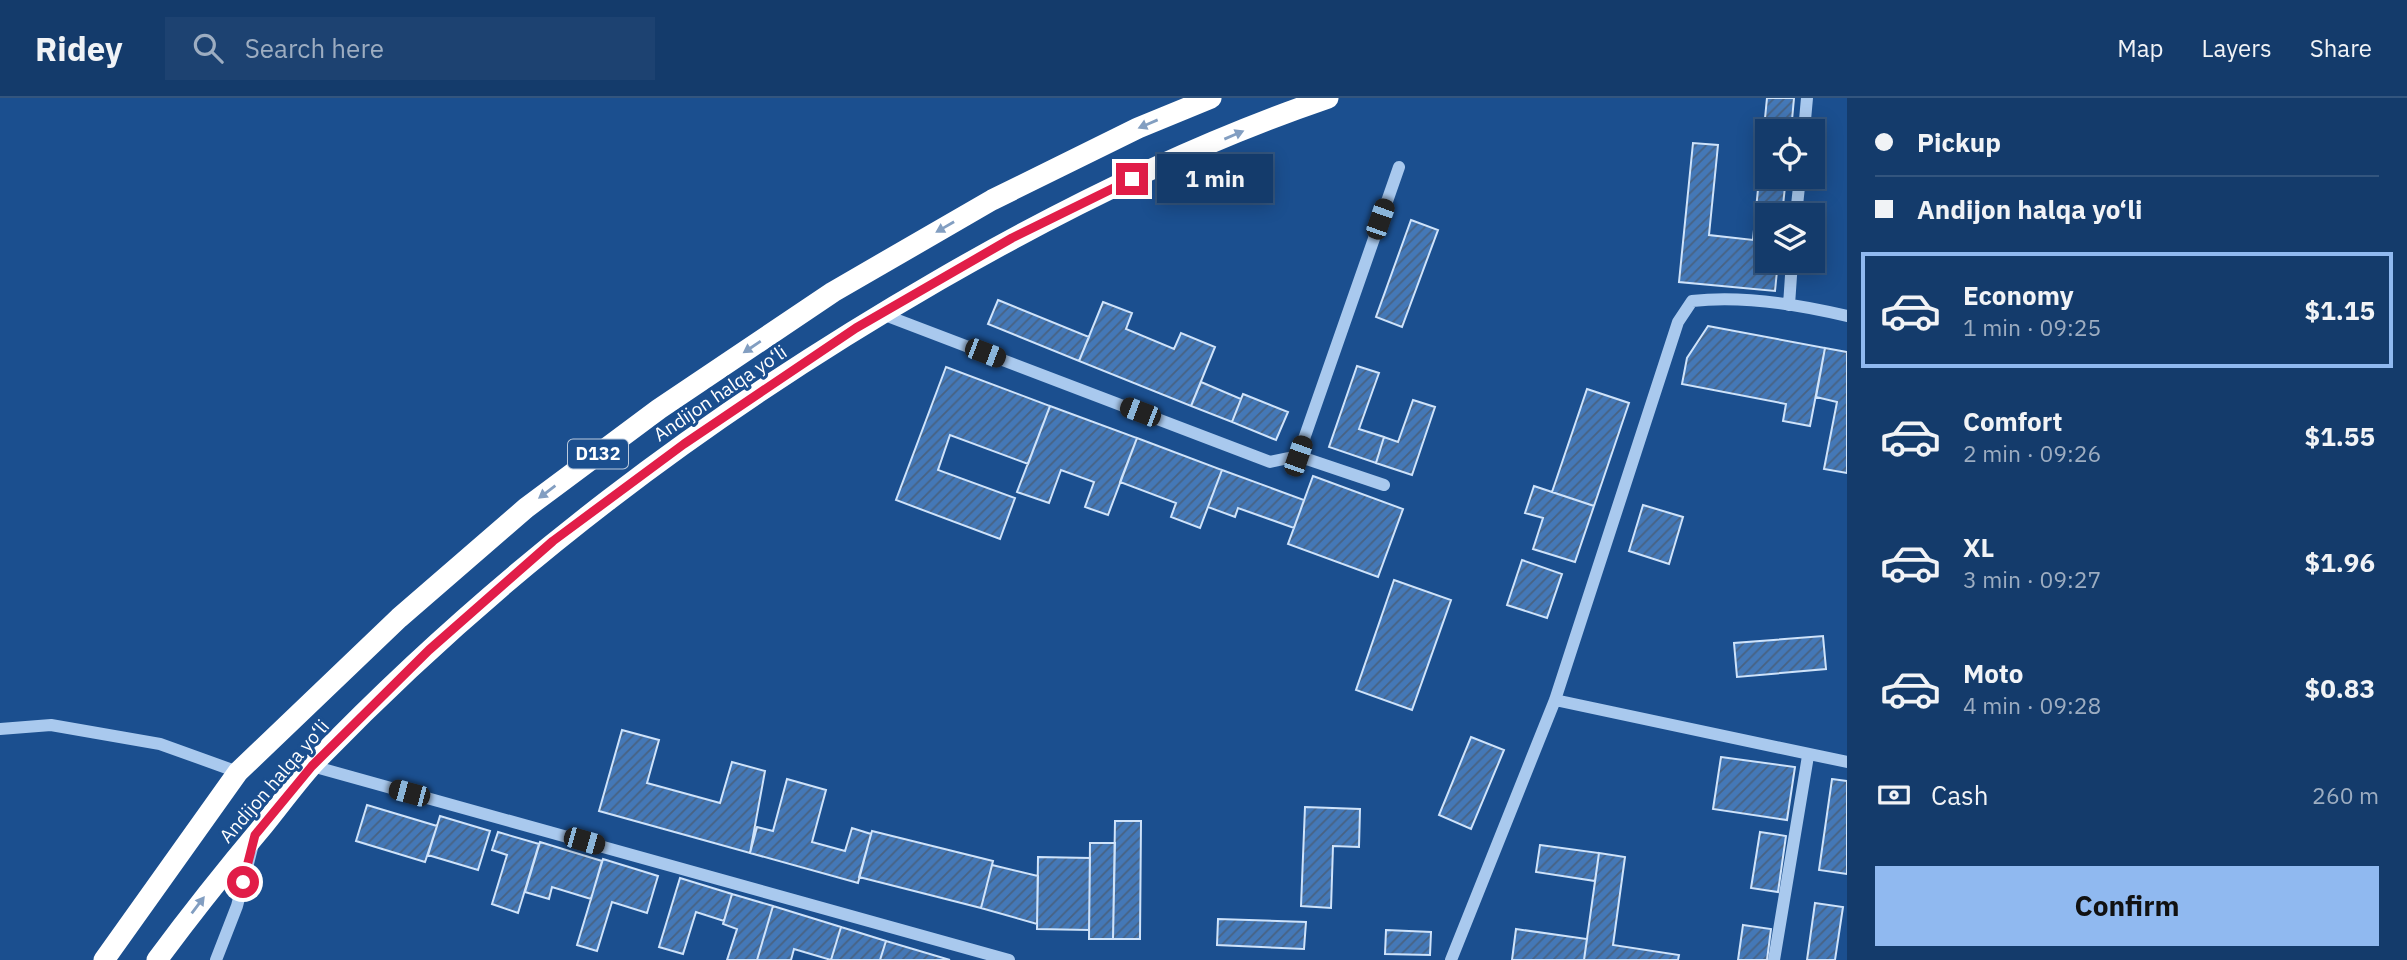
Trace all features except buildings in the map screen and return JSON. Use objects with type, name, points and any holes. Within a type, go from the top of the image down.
[{"type":"highway","name":"Andijon halqa yo‘li","points":[[104,960],[238,772],[399,618],[526,508],[659,409],[833,292],[992,200],[1138,128],[1211,98]]},
{"type":"highway","name":"Andijon halqa yo‘li","points":[[157,960],[312,766],[429,650],[553,541],[684,444],[881,314],[1012,238],[1156,167],[1328,98]]},
{"type":"street","points":[[1805,119],[1807,98]]},
{"type":"street","points":[[1298,456],[1399,167]]},
{"type":"street","points":[[1788,305],[1791,273]]},
{"type":"street","points":[[1451,960],[1555,700],[1678,322],[1692,301],[1718,298],[1788,305],[1847,316]]},
{"type":"street","points":[[881,314],[1270,462],[1298,456],[1384,485]]},
{"type":"street","points":[[1555,700],[1808,756],[1847,762]]},
{"type":"street","points":[[0,729],[51,725],[160,744],[238,772]]},
{"type":"street","points":[[1774,960],[1808,756]]},
{"type":"street","points":[[312,766],[1009,960]]},
{"type":"street","points":[[216,960],[237,906],[255,835]]},
{"type":"route","points":[[243,882],[255,835],[312,766],[429,650],[553,541],[684,444],[856,328],[1012,238],[1132,179]]}]
